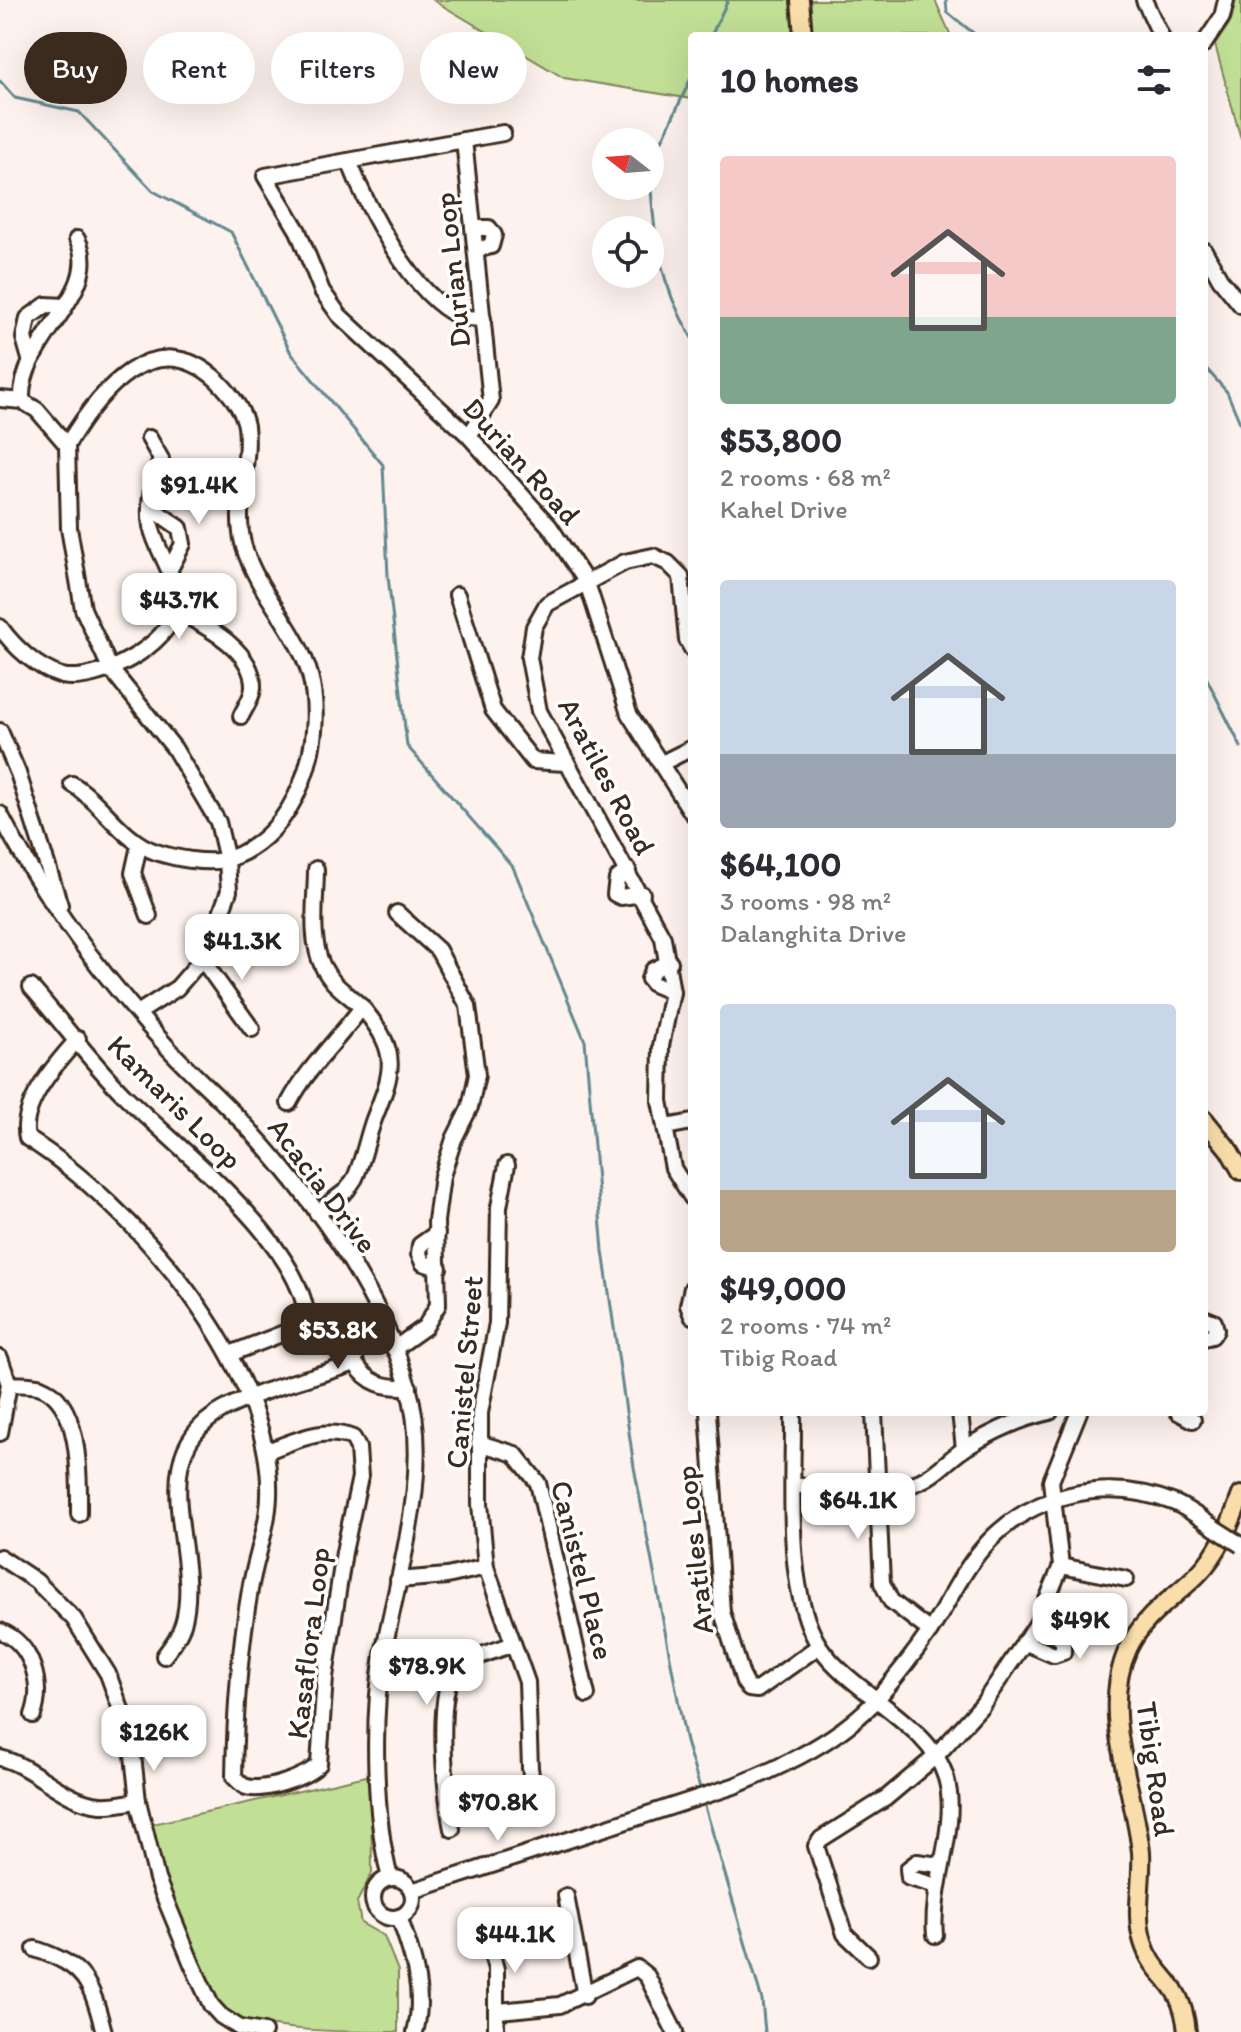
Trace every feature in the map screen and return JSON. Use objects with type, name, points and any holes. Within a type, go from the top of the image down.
[{"type":"main road","points":[[800,0],[803,32]]},
{"type":"main road","points":[[1208,1125],[1241,1171]]},
{"type":"main road","name":"Tibig Road","points":[[1187,2032],[1180,1994],[1146,1953],[1141,1937],[1141,1851],[1119,1726],[1117,1681],[1138,1630],[1200,1572],[1232,1521],[1241,1495]]},
{"type":"street","points":[[1144,0],[1159,32]]},
{"type":"street","points":[[1208,38],[1222,17],[1226,0]]},
{"type":"street","points":[[483,319],[459,317],[409,270],[370,209],[349,161],[503,133]]},
{"type":"street","name":"Durian Loop","points":[[464,140],[491,401],[469,436]]},
{"type":"street","name":"Durian Road","points":[[349,161],[265,176],[311,257],[322,291],[339,315],[469,436],[550,527],[587,583],[629,714],[688,806]]},
{"type":"street","points":[[22,401],[30,359],[81,282],[83,258],[77,239]]},
{"type":"street","points":[[1208,257],[1220,279],[1241,305]]},
{"type":"street","points":[[30,359],[24,338],[28,318],[46,305],[65,306]]},
{"type":"street","points":[[72,784],[93,796],[139,846],[196,859],[227,860],[274,828],[296,798],[308,764],[314,724],[311,679],[302,651],[259,585],[243,544],[240,507],[246,461],[245,423],[229,392],[204,368],[174,360],[144,362],[117,378],[90,407],[67,445],[69,528],[83,609],[110,668],[174,748],[218,822],[227,860],[229,891],[201,958],[177,988],[138,1013]]},
{"type":"street","points":[[0,399],[22,401],[37,410],[67,445]]},
{"type":"street","points":[[0,627],[13,645],[64,676],[86,675],[110,668],[133,659],[154,641],[176,610],[171,567],[152,528],[152,483],[161,459],[149,438]]},
{"type":"street","points":[[150,507],[180,528],[183,544],[171,567]]},
{"type":"street","name":"Aratiles Road","points":[[688,642],[681,576],[668,563],[653,556],[625,562],[547,604],[534,627],[529,658],[539,711],[565,763],[642,894],[663,938],[670,962],[672,992],[661,1046],[660,1101],[673,1168],[688,1192]]},
{"type":"street","points":[[457,595],[493,710],[533,761],[565,763]]},
{"type":"street","points":[[176,610],[216,632],[249,670],[253,689],[241,716]]},
{"type":"street","name":"Acacia Drive","points":[[0,731],[22,785],[63,912]]},
{"type":"street","points":[[662,763],[688,750]]},
{"type":"street","name":"Acacia Drive","points":[[0,814],[28,870],[63,912],[85,949],[138,1013],[247,1127],[317,1213],[379,1312],[409,1387],[416,1425],[413,1494],[382,1659],[378,1748],[379,1835],[390,1878]]},
{"type":"street","points":[[139,846],[133,873],[149,916]]},
{"type":"street","points":[[316,869],[316,946],[324,969],[345,996],[362,1007],[383,1035],[390,1051],[391,1073],[355,1178],[347,1190],[317,1213]]},
{"type":"street","points":[[628,870],[617,879],[615,894],[621,897],[642,894]]},
{"type":"street","points":[[394,1349],[425,1327],[438,1305],[437,1233],[442,1176],[454,1139],[470,1107],[477,1075],[468,1006],[438,950],[397,913]]},
{"type":"street","points":[[201,958],[252,1029]]},
{"type":"street","points":[[670,962],[653,970],[649,977],[653,984],[672,992]]},
{"type":"street","points":[[31,987],[78,1039]]},
{"type":"street","points":[[289,1103],[304,1074],[331,1050],[362,1007]]},
{"type":"street","name":"Kamaris Loop","points":[[230,1354],[294,1329],[307,1318],[305,1297],[266,1237],[225,1188],[122,1093],[78,1039],[46,1073],[24,1128],[27,1138],[64,1161],[127,1220],[185,1290],[230,1354],[251,1399]]},
{"type":"street","points":[[666,1127],[688,1123]]},
{"type":"street","name":"Canistel Street","points":[[507,1165],[499,1207],[500,1301],[486,1370],[479,1443],[486,1567],[527,1682],[530,1768],[537,1815]]},
{"type":"street","points":[[379,1312],[357,1336],[355,1363],[373,1382],[388,1388],[409,1387]]},
{"type":"street","points":[[1208,1320],[1214,1322],[1216,1330],[1208,1337]]},
{"type":"street","points":[[0,1358],[9,1384],[0,1433]]},
{"type":"street","points":[[164,1656],[183,1626],[188,1597],[188,1568],[176,1492],[184,1454],[208,1421],[251,1399],[355,1363]]},
{"type":"street","points":[[9,1384],[42,1388],[64,1408],[76,1439],[79,1514]]},
{"type":"street","name":"Kasaflora Loop","points":[[251,1399],[267,1451],[269,1496],[237,1669],[234,1777],[243,1786],[257,1788],[296,1779],[319,1764],[325,1677],[344,1552],[360,1477],[358,1448],[353,1438],[338,1432],[322,1433],[267,1451]]},
{"type":"street","name":"Aratiles Loop","points":[[708,1416],[722,1612],[744,1682],[749,1689],[757,1690],[819,1646]]},
{"type":"street","points":[[793,1416],[800,1590],[819,1646],[936,1756],[949,1794],[933,1915],[935,1935]]},
{"type":"street","points":[[874,1416],[882,1583],[891,1601],[930,1631]]},
{"type":"street","points":[[960,1416],[964,1449]]},
{"type":"street","points":[[794,1486],[876,1486],[927,1481],[964,1449],[1014,1424],[1038,1416]]},
{"type":"street","points":[[869,1957],[845,1934],[816,1846],[821,1839],[886,1798],[936,1756],[982,1705],[1037,1624],[1061,1566],[1051,1481],[1074,1416]]},
{"type":"street","points":[[1186,1416],[1193,1420]]},
{"type":"street","name":"Canistel Place","points":[[479,1443],[515,1454],[538,1483],[587,1695]]},
{"type":"street","points":[[412,1891],[734,1786],[779,1768],[815,1747],[876,1700],[930,1631],[980,1550],[1018,1516],[1053,1498],[1120,1490],[1147,1494],[1177,1504],[1241,1545]]},
{"type":"street","points":[[0,1557],[36,1581],[74,1619],[108,1674],[131,1737],[138,1801],[157,1879],[192,1964],[211,2005],[221,2016],[240,2030],[264,2032]]},
{"type":"street","points":[[1061,1566],[1126,1579]]},
{"type":"street","points":[[398,1580],[447,1576],[486,1567]]},
{"type":"street","points":[[1024,1642],[1054,1655],[1063,1652],[1063,1640],[1037,1624]]},
{"type":"street","points":[[0,1631],[24,1650],[38,1680],[40,1698],[33,1715]]},
{"type":"street","points":[[452,1829],[446,1797],[444,1747],[448,1682],[460,1666],[513,1644]]},
{"type":"street","points":[[0,1758],[73,1797],[100,1806],[138,1801]]},
{"type":"street","points":[[937,1886],[914,1881],[909,1878],[908,1869],[917,1862],[940,1865]]},
{"type":"street","points":[[390,1878],[402,1880],[412,1891],[412,1906],[399,1917],[383,1915],[374,1899],[379,1884],[390,1878]]},
{"type":"street","points":[[566,1896],[585,1996]]},
{"type":"street","points":[[399,1917],[416,1967],[419,1997],[415,2032]]},
{"type":"street","points":[[483,1923],[496,1969],[499,2011],[496,2032]]},
{"type":"street","points":[[35,1949],[69,1961],[77,1969],[93,1993],[104,2032]]},
{"type":"street","points":[[499,2011],[560,2005],[585,1996],[628,1969],[637,1968],[647,1976],[675,2032]]},
{"type":"green space","points":[[433,0],[935,0],[949,32],[688,32],[688,98],[564,78],[527,56],[527,32],[487,32]]},
{"type":"green space","points":[[1236,0],[1241,0],[1241,139],[1215,45],[1231,21]]},
{"type":"green space","points":[[371,1775],[372,1873],[357,1902],[361,1923],[384,1936],[398,1971],[398,2032],[284,2027],[221,2013],[160,1879],[148,1825]]},
{"type":"waterway","points":[[713,32],[728,0]]},
{"type":"waterway","points":[[946,0],[947,12],[972,32]]},
{"type":"waterway","points":[[0,81],[15,98],[79,112],[153,191],[231,232],[291,353],[383,465],[388,576],[407,746],[513,867],[585,1041],[603,1251],[634,1467],[686,1742],[701,1791]]},
{"type":"waterway","points":[[664,136],[688,85]]},
{"type":"waterway","points":[[652,200],[665,279],[688,331]]},
{"type":"waterway","points":[[1208,371],[1227,392],[1241,425]]},
{"type":"waterway","points":[[1208,681],[1241,747]]},
{"type":"waterway","points":[[704,1803],[762,2000],[765,2032]]}]
